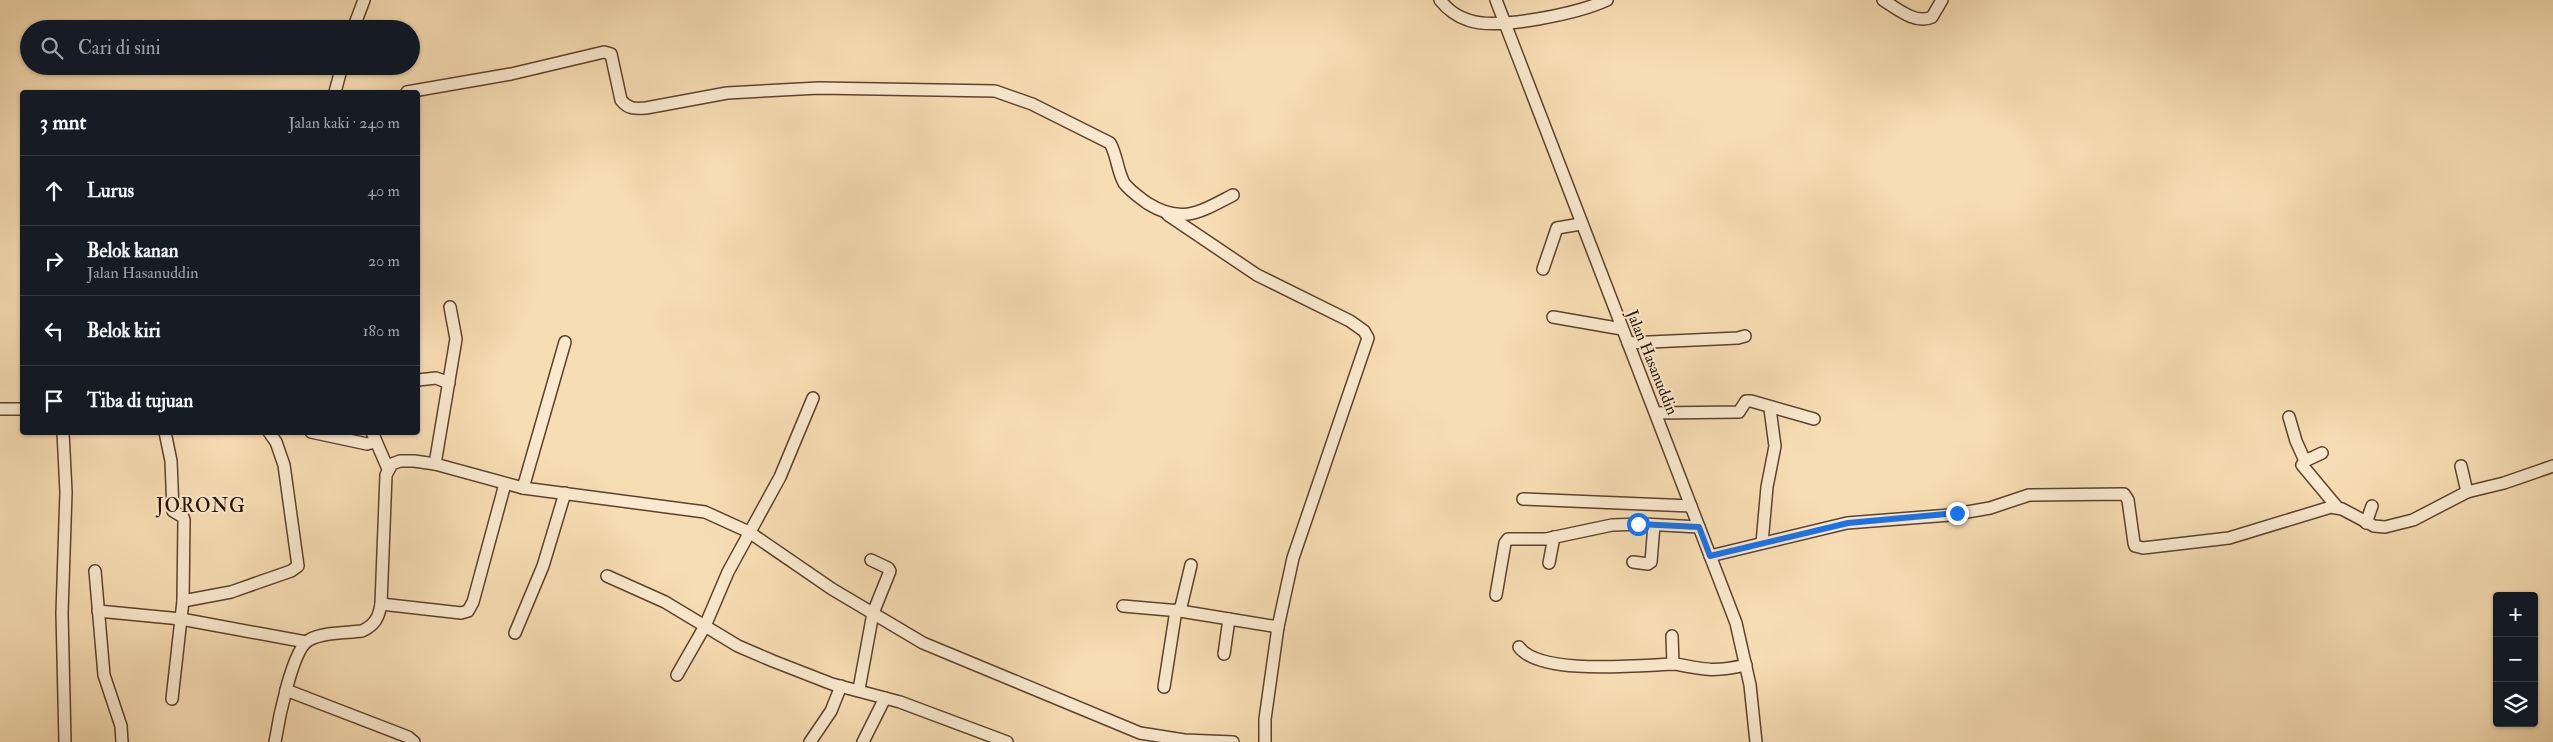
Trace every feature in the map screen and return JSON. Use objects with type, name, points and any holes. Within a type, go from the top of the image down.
[{"type":"street","points":[[356,20],[364,0]]},
{"type":"street","points":[[1440,0],[1450,9],[1468,20],[1485,24],[1556,15],[1607,0]]},
{"type":"street","name":"Jalan Hasanuddin","points":[[1496,0],[1579,220],[1656,413],[1736,623],[1750,685],[1756,742]]},
{"type":"street","points":[[1883,0],[1911,16],[1923,19],[1932,17],[1942,0]]},
{"type":"street","points":[[419,90],[511,74],[604,52],[612,54],[621,100],[626,106],[634,109],[726,94],[819,88],[995,91],[1032,104],[1110,143],[1125,184],[1134,194],[1168,214],[1257,275],[1350,321],[1364,331],[1368,338],[1293,558],[1278,627],[1264,719],[1265,742]]},
{"type":"street","points":[[336,90],[340,75]]},
{"type":"street","points":[[1168,214],[1186,214],[1200,211],[1233,195]]},
{"type":"street","points":[[1543,270],[1557,228],[1579,220]]},
{"type":"street","points":[[435,464],[456,339],[450,308]]},
{"type":"street","points":[[1553,316],[1622,329]]},
{"type":"street","points":[[1628,343],[1738,338],[1744,336]]},
{"type":"street","points":[[523,488],[565,342]]},
{"type":"street","points":[[420,380],[436,378],[449,383]]},
{"type":"street","points":[[677,675],[705,626],[728,572],[780,477],[813,398]]},
{"type":"street","points":[[1656,413],[1739,412],[1746,401],[1814,420]]},
{"type":"street","points":[[0,409],[20,409]]},
{"type":"street","points":[[1762,543],[1775,446],[1770,409]]},
{"type":"street","points":[[2289,417],[2305,461]]},
{"type":"street","points":[[63,435],[66,492],[62,613],[65,742]]},
{"type":"street","points":[[165,435],[172,478],[173,511],[183,517],[184,520],[183,601],[172,699]]},
{"type":"street","points":[[183,601],[244,588],[298,566],[284,465],[272,435]]},
{"type":"street","points":[[275,742],[286,690],[299,651],[306,642],[318,637],[369,628],[377,619],[381,604],[388,469],[373,437],[367,444],[325,435]]},
{"type":"street","points":[[2322,453],[2305,461],[2302,466],[2303,468],[2337,507],[2366,523],[2385,527],[2413,520],[2467,492],[2504,483],[2553,466]]},
{"type":"street","points":[[388,469],[392,464],[400,461],[435,464],[523,488],[695,509],[720,518],[751,533],[832,589],[923,643],[1130,730],[1184,741],[1233,742]]},
{"type":"street","points":[[2462,466],[2467,492]]},
{"type":"street","points":[[381,604],[461,613],[468,611],[474,602],[505,484]]},
{"type":"street","points":[[515,633],[543,566],[565,493]]},
{"type":"street","points":[[1710,556],[1848,523],[1950,515],[1990,508],[2029,496],[2124,494],[2128,500],[2135,546],[2143,548],[2229,538],[2323,508],[2337,507]]},
{"type":"street","points":[[1523,498],[1691,506]]},
{"type":"street","points":[[2366,523],[2372,506]]},
{"type":"street","points":[[1496,595],[1504,543],[1508,539],[1516,537],[1540,540],[1603,526],[1654,525],[1699,527]]},
{"type":"street","points":[[1633,562],[1648,564],[1651,562],[1654,525]]},
{"type":"street","points":[[1550,563],[1554,537]]},
{"type":"street","points":[[859,689],[873,613],[890,572],[888,568],[870,560]]},
{"type":"street","points":[[1164,687],[1178,611],[1191,565]]},
{"type":"street","points":[[95,571],[104,675],[121,726],[122,742]]},
{"type":"street","points":[[607,576],[665,602],[738,646],[841,686],[859,689],[886,698],[1007,742]]},
{"type":"street","points":[[1123,606],[1178,611],[1278,627]]},
{"type":"street","points":[[98,611],[181,619],[306,642]]},
{"type":"street","points":[[1224,654],[1229,619]]},
{"type":"street","points":[[1672,636],[1673,664]]},
{"type":"street","points":[[1520,647],[1539,662],[1560,665],[1673,664],[1714,671],[1746,665]]},
{"type":"street","points":[[810,742],[831,711],[841,686]]},
{"type":"street","points":[[286,690],[397,732],[414,742]]},
{"type":"street","points":[[864,742],[886,698]]},
{"type":"district","name":"JORONG","points":[[201,505]]},
{"type":"route","points":[[1638,524],[1699,527],[1710,556],[1835,525],[1862,521],[1943,516],[1957,513]]}]
